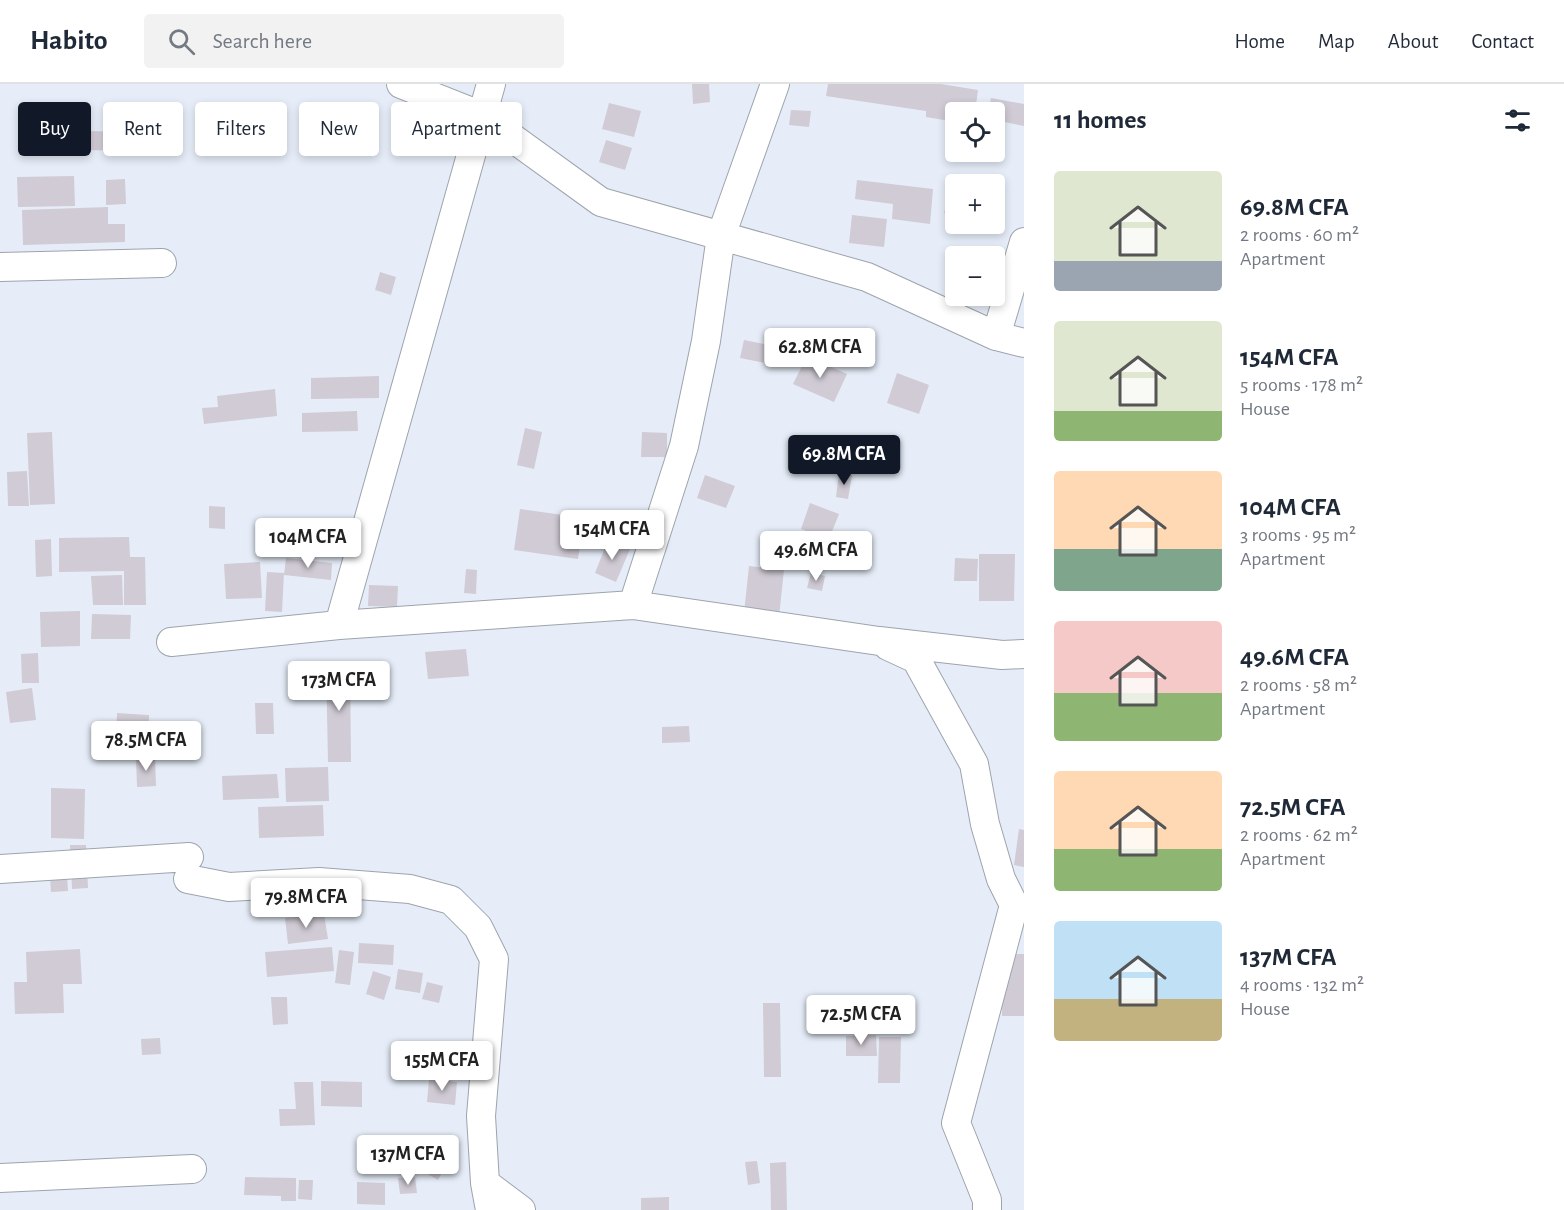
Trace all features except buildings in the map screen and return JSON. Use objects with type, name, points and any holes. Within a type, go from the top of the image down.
[{"type":"street","points":[[400,84],[446,102]]},
{"type":"street","points":[[486,102],[491,84]]},
{"type":"street","points":[[633,605],[684,446],[706,341],[721,236],[775,84]]},
{"type":"street","points":[[522,145],[601,202],[867,278],[996,336],[1024,343]]},
{"type":"street","points":[[339,625],[471,156]]},
{"type":"street","points":[[996,336],[1024,242]]},
{"type":"street","points":[[0,267],[162,263]]},
{"type":"street","points":[[171,642],[339,625],[633,605],[879,641],[1002,655],[1024,654]]},
{"type":"street","points":[[879,641],[916,659],[974,764],[985,824],[994,857],[1001,879],[1019,906],[956,1123],[987,1200],[987,1210]]},
{"type":"street","points":[[0,869],[189,868],[230,887],[319,882],[410,889],[451,900],[478,927],[494,959],[481,1116],[487,1196],[521,1210]]},
{"type":"street","points":[[0,1178],[192,1169]]}]
